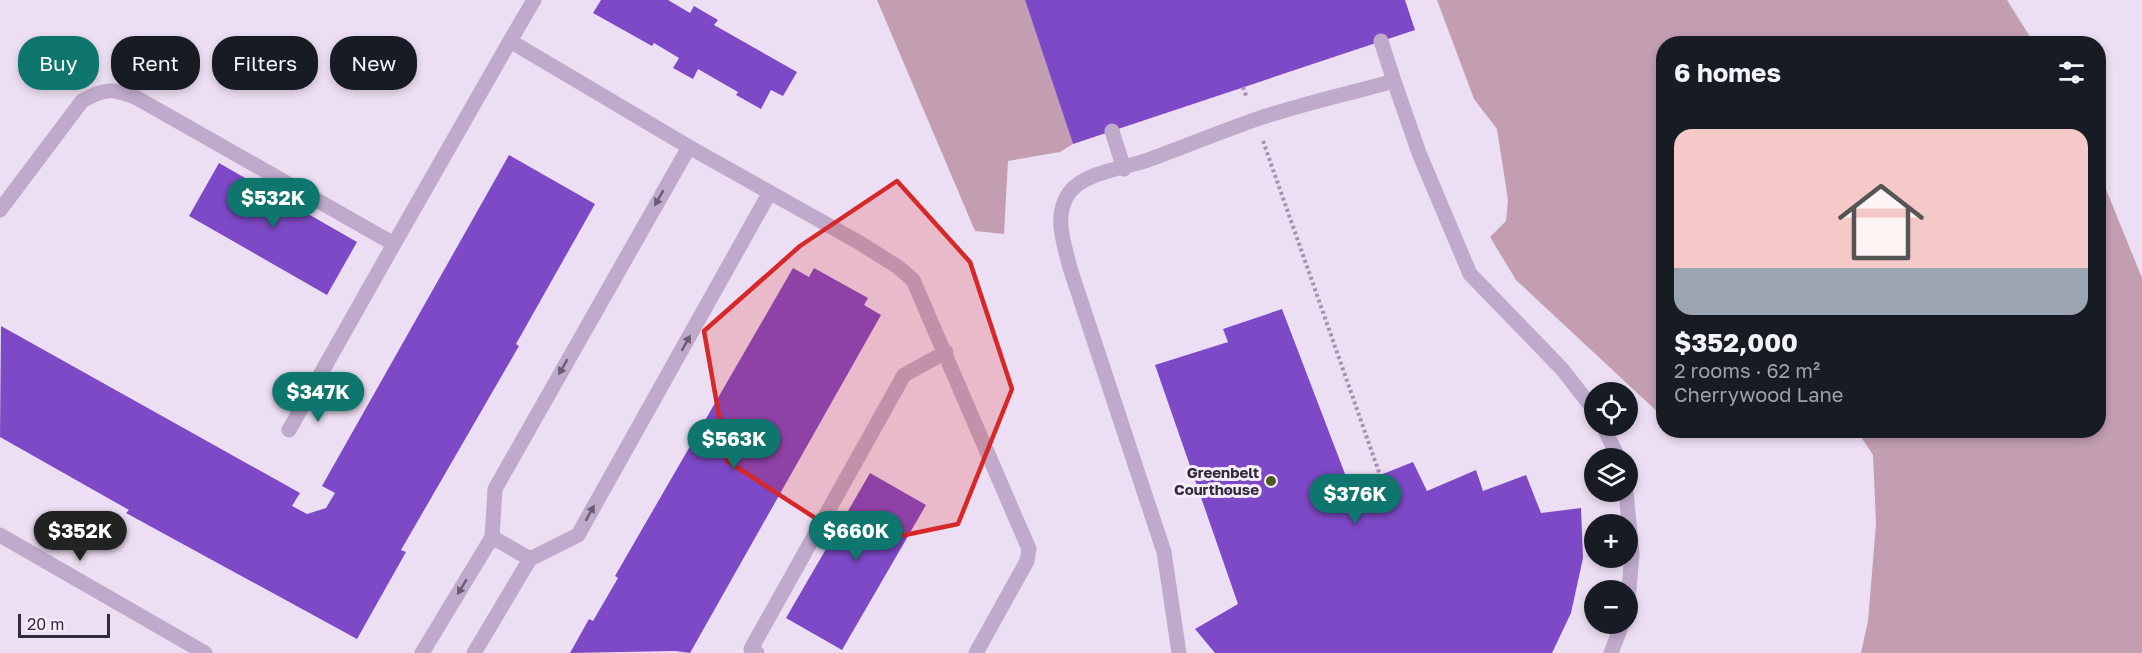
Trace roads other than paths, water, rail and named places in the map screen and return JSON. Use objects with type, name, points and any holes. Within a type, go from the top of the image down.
[{"type":"street","points":[[289,430],[534,0]]},
{"type":"street","points":[[510,41],[688,147],[898,267],[913,280],[1029,549],[1027,561],[976,653]]},
{"type":"street","points":[[1381,41],[1419,153],[1470,274],[1562,369],[1584,397]]},
{"type":"street","points":[[1179,653],[1164,552],[1070,268],[1060,222],[1061,212],[1069,194],[1076,187],[1096,176],[1256,120],[1394,81]]},
{"type":"street","points":[[0,210],[82,101],[101,91],[117,91],[137,98],[394,244]]},
{"type":"street","points":[[1112,131],[1124,168]]},
{"type":"street","points":[[422,653],[492,537],[495,489],[688,147]]},
{"type":"street","points":[[474,653],[530,559],[578,535],[770,192]]},
{"type":"street","points":[[757,653],[751,649],[904,375],[946,352]]},
{"type":"street","points":[[1627,502],[1632,554],[1630,580]]},
{"type":"street","points":[[0,535],[205,653]]},
{"type":"street","points":[[492,537],[530,559]]},
{"type":"street","points":[[1611,653],[1618,634]]},
{"type":"place","name":"Greenbelt Courthouse","points":[[1271,481]]}]
